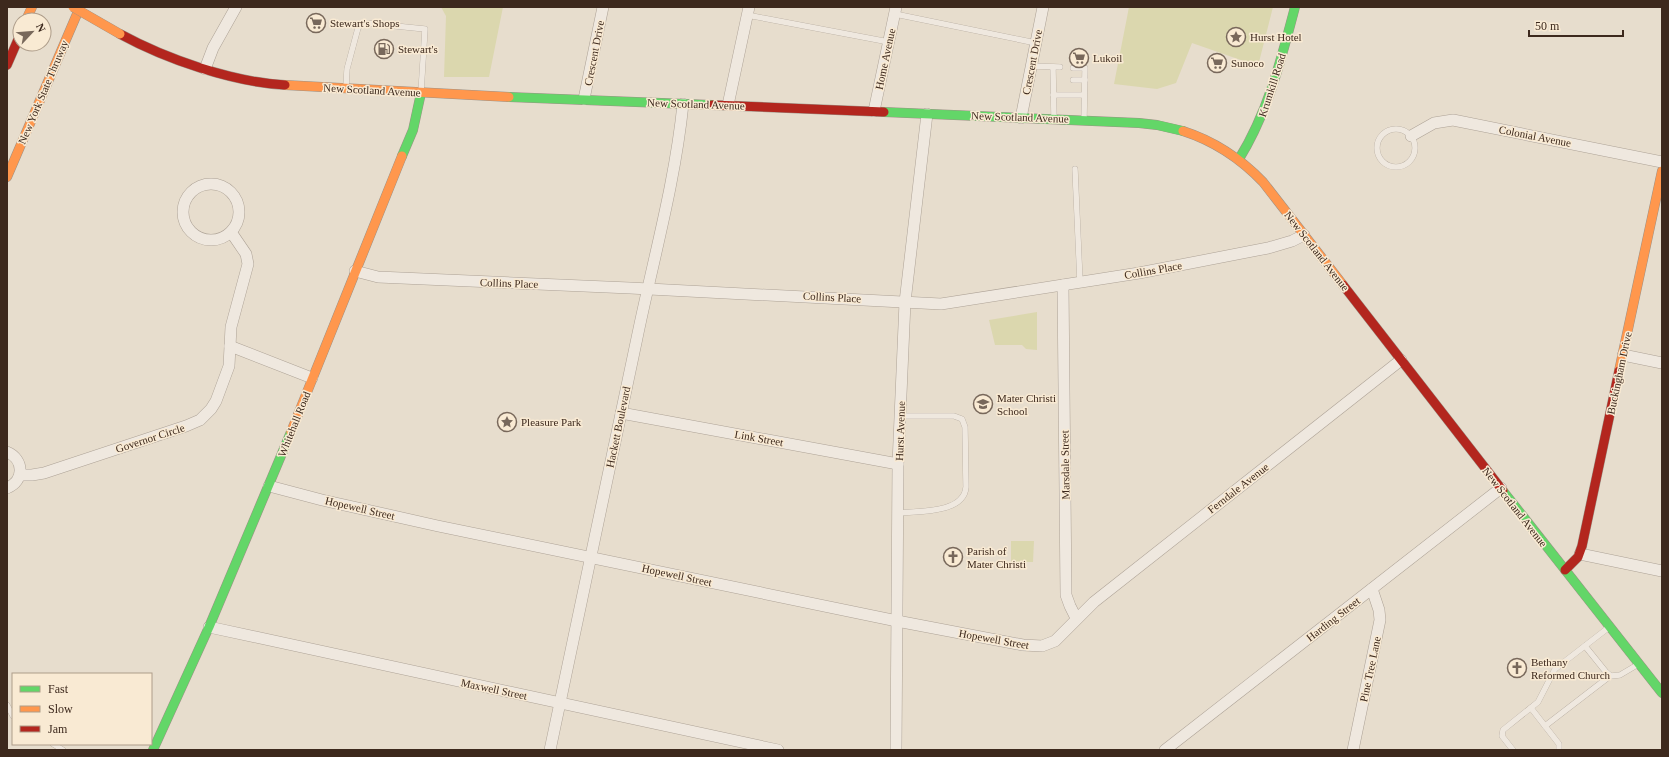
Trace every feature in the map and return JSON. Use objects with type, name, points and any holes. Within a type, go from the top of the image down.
[{"type":"main road","name":"New Scotland Avenue","points":[[73,7],[120,34],[147,47],[205,69],[237,78],[272,84],[683,104],[1149,123],[1170,127],[1202,138],[1239,159],[1263,182],[1662,693]]},
{"type":"main road","name":"New York State Thruway","points":[[7,177],[80,7]]},
{"type":"main road","name":"Krumkill Road","points":[[1239,159],[1250,142],[1264,112],[1295,7]]},
{"type":"main road","points":[[7,65],[13,52]]},
{"type":"main road","name":"Whitehall Road","points":[[153,750],[209,627],[269,486],[413,130],[421,92]]},
{"type":"main road","name":"Buckingham Drive","points":[[1580,554],[1662,171]]},
{"type":"main road","points":[[1565,570],[1580,554]]},
{"type":"street","points":[[205,69],[213,48],[236,7]]},
{"type":"street","name":"Crescent Drive","points":[[584,99],[603,7]]},
{"type":"street","name":"Crescent Drive","points":[[1021,118],[1043,7]]},
{"type":"street","name":"Home Avenue","points":[[874,111],[895,10]]},
{"type":"street","points":[[728,105],[748,11]]},
{"type":"street","name":"Hackett Boulevard","points":[[550,750],[647,288],[676,160],[683,104]]},
{"type":"street","name":"Hurst Avenue","points":[[896,750],[898,464],[905,302],[927,114]]},
{"type":"street","name":"Colonial Avenue","points":[[1411,136],[1434,123],[1453,120],[1662,162]]},
{"type":"street","points":[[211,183],[222,186],[231,192],[237,202],[239,212],[237,223],[231,232],[221,238],[210,240],[200,238],[191,232],[184,222],[183,211],[185,201],[191,191],[200,185],[211,183]]},
{"type":"street","name":"Governor Circle","points":[[20,475],[44,473],[186,426],[200,420],[211,409],[216,401],[229,366],[231,327],[248,264],[246,254],[231,232]]},
{"type":"street","name":"Collins Place","points":[[355,271],[378,277],[647,288],[941,304],[1139,273],[1268,248],[1292,241],[1304,234]]},
{"type":"street","name":"Marsdale Street","points":[[1063,285],[1066,595],[1076,618]]},
{"type":"street","points":[[230,346],[312,378]]},
{"type":"street","points":[[1623,355],[1662,363]]},
{"type":"street","name":"Ferndale Avenue","points":[[1076,618],[1094,602],[1401,360]]},
{"type":"street","name":"Link Street","points":[[621,413],[898,464]]},
{"type":"street","points":[[7,452],[14,455],[20,468],[20,475],[14,484],[7,488]]},
{"type":"street","name":"Hopewell Street","points":[[269,486],[360,509],[897,621],[1015,644],[1037,646],[1047,644],[1059,638],[1076,618]]},
{"type":"street","name":"Harding Street","points":[[1165,750],[1501,488]]},
{"type":"street","points":[[1580,554],[1662,571]]},
{"type":"street","name":"Pine Tree Lane","points":[[1353,750],[1380,620],[1379,610],[1372,589]]},
{"type":"street","name":"Maxwell Street","points":[[209,627],[778,750]]},
{"type":"lane","points":[[895,10],[1036,43]]},
{"type":"lane","points":[[748,11],[889,42]]},
{"type":"lane","points":[[346,88],[347,69],[358,28],[360,24],[365,23],[425,29],[421,92]]},
{"type":"lane","points":[[1031,66],[1060,67]]},
{"type":"lane","points":[[1053,67],[1056,79],[1053,95],[1054,119]]},
{"type":"lane","points":[[1074,68],[1085,68],[1084,120]]},
{"type":"lane","points":[[1073,80],[1085,80]]},
{"type":"lane","points":[[1053,95],[1084,95]]},
{"type":"lane","points":[[1391,129],[1398,129],[1406,131],[1411,136],[1415,150],[1408,163],[1393,167],[1386,164],[1381,159],[1377,145],[1379,138],[1384,132],[1391,129]]},
{"type":"lane","points":[[1075,169],[1080,282]]},
{"type":"lane","points":[[898,513],[945,508],[961,499],[966,487],[965,427],[962,419],[954,416],[900,416]]},
{"type":"lane","points":[[1513,750],[1502,736],[1502,731],[1541,698],[1554,671],[1610,626]]},
{"type":"lane","points":[[1585,646],[1610,676]]},
{"type":"lane","points":[[1545,726],[1610,676],[1620,675],[1639,664]]},
{"type":"lane","points":[[7,705],[12,714]]},
{"type":"lane","points":[[1531,708],[1560,744],[1559,750]]},
{"type":"shaded area","points":[[441,7],[503,7],[489,77],[444,77],[446,16]]},
{"type":"shaded area","points":[[1129,7],[1273,7],[1258,66],[1192,43],[1176,83],[1157,89],[1114,84]]},
{"type":"shaded area","points":[[1037,312],[1037,350],[1026,349],[1022,345],[995,345],[989,320]]},
{"type":"shaded area","points":[[1011,541],[1034,541],[1033,562],[1011,562]]},
{"type":"traffic: fast","points":[[1239,159],[1266,104],[1279,66],[1295,7]]},
{"type":"traffic: fast","points":[[402,156],[413,130],[421,93]]},
{"type":"traffic: fast","points":[[509,97],[712,105]]},
{"type":"traffic: fast","points":[[884,112],[1139,123],[1157,125],[1183,131]]},
{"type":"traffic: fast","points":[[153,750],[209,627],[291,432]]},
{"type":"traffic: fast","points":[[1503,491],[1662,693]]},
{"type":"traffic: slow","points":[[30,12],[32,7]]},
{"type":"traffic: slow","points":[[73,7],[120,34]]},
{"type":"traffic: slow","points":[[7,177],[80,7]]},
{"type":"traffic: slow","points":[[285,85],[509,97]]},
{"type":"traffic: slow","points":[[1183,131],[1216,145],[1236,158],[1254,173],[1263,182],[1343,285]]},
{"type":"traffic: slow","points":[[291,432],[402,156]]},
{"type":"traffic: slow","points":[[1619,371],[1662,171]]},
{"type":"traffic: jam","points":[[120,34],[158,52],[200,68],[243,79],[285,85]]},
{"type":"traffic: jam","points":[[7,65],[13,52]]},
{"type":"traffic: jam","points":[[712,105],[884,112]]},
{"type":"traffic: jam","points":[[1343,285],[1503,491]]},
{"type":"traffic: jam","points":[[1565,570],[1578,557],[1582,546],[1619,371]]},
{"type":"place","name":"Stewart's Shops","points":[[316,23]]},
{"type":"place","name":"Hurst Hotel","points":[[1236,37]]},
{"type":"place","name":"Stewart's","points":[[384,49]]},
{"type":"place","name":"Lukoil","points":[[1079,58]]},
{"type":"place","name":"Sunoco","points":[[1217,63]]},
{"type":"place","name":"Mater Christi School","points":[[983,404]]},
{"type":"place","name":"Pleasure Park","points":[[507,422]]},
{"type":"place","name":"Parish of Mater Christi","points":[[953,557]]},
{"type":"place","name":"Bethany Reformed Church","points":[[1517,668]]}]
